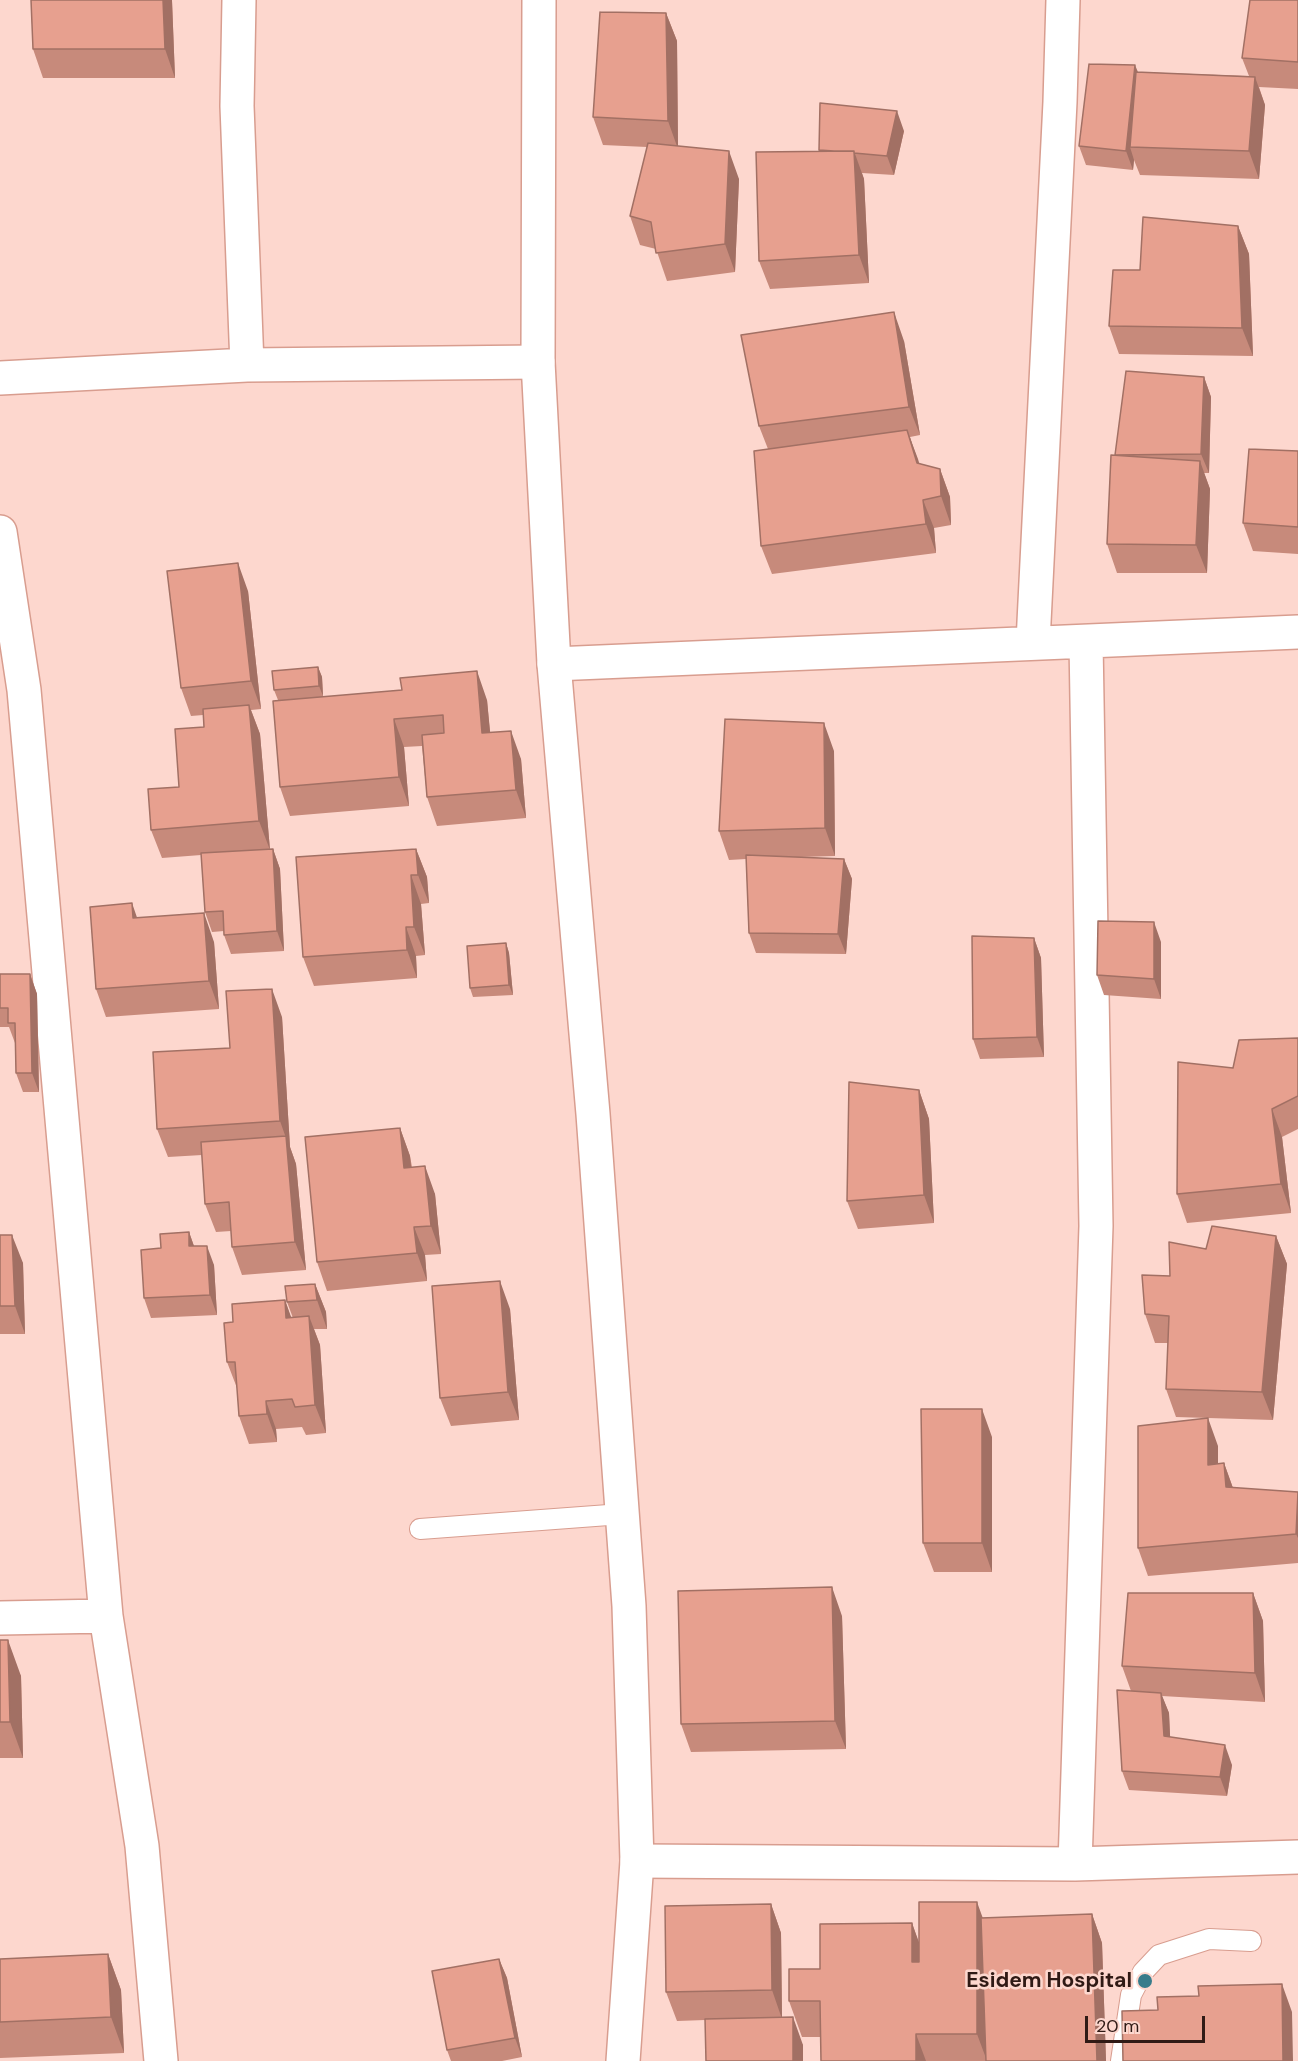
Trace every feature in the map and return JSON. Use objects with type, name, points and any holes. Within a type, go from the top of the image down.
[{"type":"street","points":[[239,0],[237,106],[247,365]]},
{"type":"street","points":[[539,0],[538,362],[554,664],[593,1114],[629,1606],[637,1862],[623,2061]]},
{"type":"street","points":[[1033,642],[1063,0]]},
{"type":"street","points":[[0,378],[247,365],[538,362]]},
{"type":"street","points":[[0,532],[24,690],[106,1616],[142,1846],[161,2061]]},
{"type":"street","points":[[554,664],[1298,632]]},
{"type":"street","points":[[1075,1864],[1096,1226],[1086,642]]},
{"type":"street","points":[[0,1618],[106,1616]]},
{"type":"street","points":[[637,1862],[1075,1864],[1298,1857]]},
{"type":"lane","points":[[420,1529],[622,1514]]},
{"type":"lane","points":[[1121,2061],[1131,1995],[1143,1972],[1159,1955],[1209,1939],[1251,1941]]},
{"type":"building","points":[[31,0],[163,0],[165,49],[33,49]]},
{"type":"building","points":[[1250,0],[1298,0],[1298,62],[1242,58]]},
{"type":"building","points":[[600,12],[666,13],[668,121],[593,117]]},
{"type":"building","points":[[1089,64],[1135,65],[1126,151],[1079,146]]},
{"type":"building","points":[[1136,72],[1255,77],[1249,151],[1130,147]]},
{"type":"building","points":[[820,103],[897,111],[887,156],[854,153],[854,151],[819,150]]},
{"type":"building","points":[[648,143],[729,151],[725,244],[656,253],[651,222],[630,216]]},
{"type":"building","points":[[854,151],[859,255],[759,261],[756,152]]},
{"type":"building","points":[[1143,217],[1238,226],[1242,328],[1109,326],[1113,270],[1140,270]]},
{"type":"building","points":[[894,312],[909,407],[759,426],[741,335]]},
{"type":"building","points":[[1126,371],[1204,377],[1201,454],[1115,455]]},
{"type":"building","points":[[907,430],[917,463],[940,469],[941,496],[923,500],[926,524],[761,546],[754,451]]},
{"type":"building","points":[[1249,449],[1298,451],[1298,527],[1243,523]]},
{"type":"building","points":[[1111,455],[1200,461],[1196,545],[1107,544]]},
{"type":"building","points":[[238,563],[251,681],[181,688],[167,571]]},
{"type":"building","points":[[318,667],[319,686],[274,690],[272,671]]},
{"type":"building","points":[[477,671],[482,733],[511,731],[516,790],[427,797],[422,735],[444,733],[443,715],[394,719],[399,777],[280,787],[273,701],[402,690],[400,678]]},
{"type":"building","points":[[249,705],[259,821],[151,830],[148,789],[179,787],[175,729],[204,727],[203,709]]},
{"type":"building","points":[[725,719],[824,723],[825,828],[719,831]]},
{"type":"building","points":[[273,849],[277,931],[224,935],[223,911],[205,912],[201,853]]},
{"type":"building","points":[[416,849],[418,875],[411,875],[414,927],[406,927],[407,950],[303,957],[296,857]]},
{"type":"building","points":[[746,855],[844,859],[838,934],[749,933]]},
{"type":"building","points":[[132,903],[133,918],[204,913],[209,981],[96,989],[90,907]]},
{"type":"building","points":[[1098,921],[1154,922],[1154,979],[1097,975]]},
{"type":"building","points":[[972,936],[1034,938],[1037,1037],[973,1039]]},
{"type":"building","points":[[506,943],[509,985],[470,988],[467,946]]},
{"type":"building","points":[[0,974],[30,974],[32,1073],[16,1073],[15,1023],[8,1023],[8,1008],[0,1008]]},
{"type":"building","points":[[272,989],[280,1121],[157,1129],[153,1052],[230,1048],[226,991]]},
{"type":"building","points":[[1298,1038],[1298,1096],[1272,1109],[1281,1184],[1177,1194],[1178,1062],[1233,1068],[1239,1040]]},
{"type":"building","points":[[849,1082],[919,1090],[924,1195],[847,1201]]},
{"type":"building","points":[[400,1128],[404,1168],[425,1166],[431,1226],[414,1227],[417,1253],[317,1262],[305,1137]]},
{"type":"building","points":[[286,1136],[295,1242],[232,1247],[229,1202],[205,1204],[201,1142]]},
{"type":"building","points":[[1212,1226],[1276,1236],[1262,1392],[1166,1389],[1169,1316],[1145,1314],[1142,1275],[1170,1276],[1169,1242],[1206,1249]]},
{"type":"building","points":[[189,1232],[189,1246],[207,1246],[210,1295],[144,1298],[141,1250],[161,1248],[160,1234]]},
{"type":"building","points":[[0,1235],[12,1235],[15,1306],[0,1306]]},
{"type":"building","points":[[500,1281],[508,1392],[440,1398],[432,1286]]},
{"type":"building","points":[[315,1284],[317,1300],[287,1302],[285,1286]]},
{"type":"building","points":[[285,1300],[286,1318],[309,1316],[315,1405],[295,1407],[292,1399],[266,1401],[267,1414],[239,1416],[235,1362],[227,1362],[224,1323],[233,1322],[232,1304]]},
{"type":"building","points":[[921,1409],[982,1409],[982,1543],[923,1543]]},
{"type":"building","points":[[1208,1418],[1208,1465],[1224,1463],[1226,1487],[1298,1492],[1296,1534],[1138,1548],[1138,1426]]},
{"type":"building","points":[[832,1587],[835,1721],[681,1724],[678,1591]]},
{"type":"building","points":[[1128,1593],[1253,1593],[1255,1673],[1122,1666]]},
{"type":"building","points":[[0,1640],[8,1640],[10,1722],[0,1722]]},
{"type":"building","points":[[1117,1690],[1161,1693],[1164,1736],[1225,1745],[1220,1777],[1122,1771]]},
{"type":"building","points":[[919,1902],[977,1902],[977,2034],[916,2034],[916,2061],[821,2061],[820,2001],[789,2001],[789,1969],[820,1969],[820,1924],[912,1923],[912,1962],[919,1962]]},
{"type":"building","points":[[771,1904],[772,1990],[666,1992],[665,1906]]},
{"type":"building","points":[[1092,1914],[1097,2061],[986,2061],[981,1918]]},
{"type":"building","points":[[108,1954],[111,2017],[0,2022],[0,1959]]},
{"type":"building","points":[[499,1959],[515,2038],[447,2050],[432,1971]]},
{"type":"building","points":[[1282,1984],[1283,2061],[1123,2061],[1122,2011],[1158,2010],[1157,1997],[1199,1996],[1198,1986]]},
{"type":"building","points":[[793,2017],[793,2061],[706,2061],[705,2019]]},
{"type":"place","name":"Esidem Hospital","points":[[1145,1981]]}]
